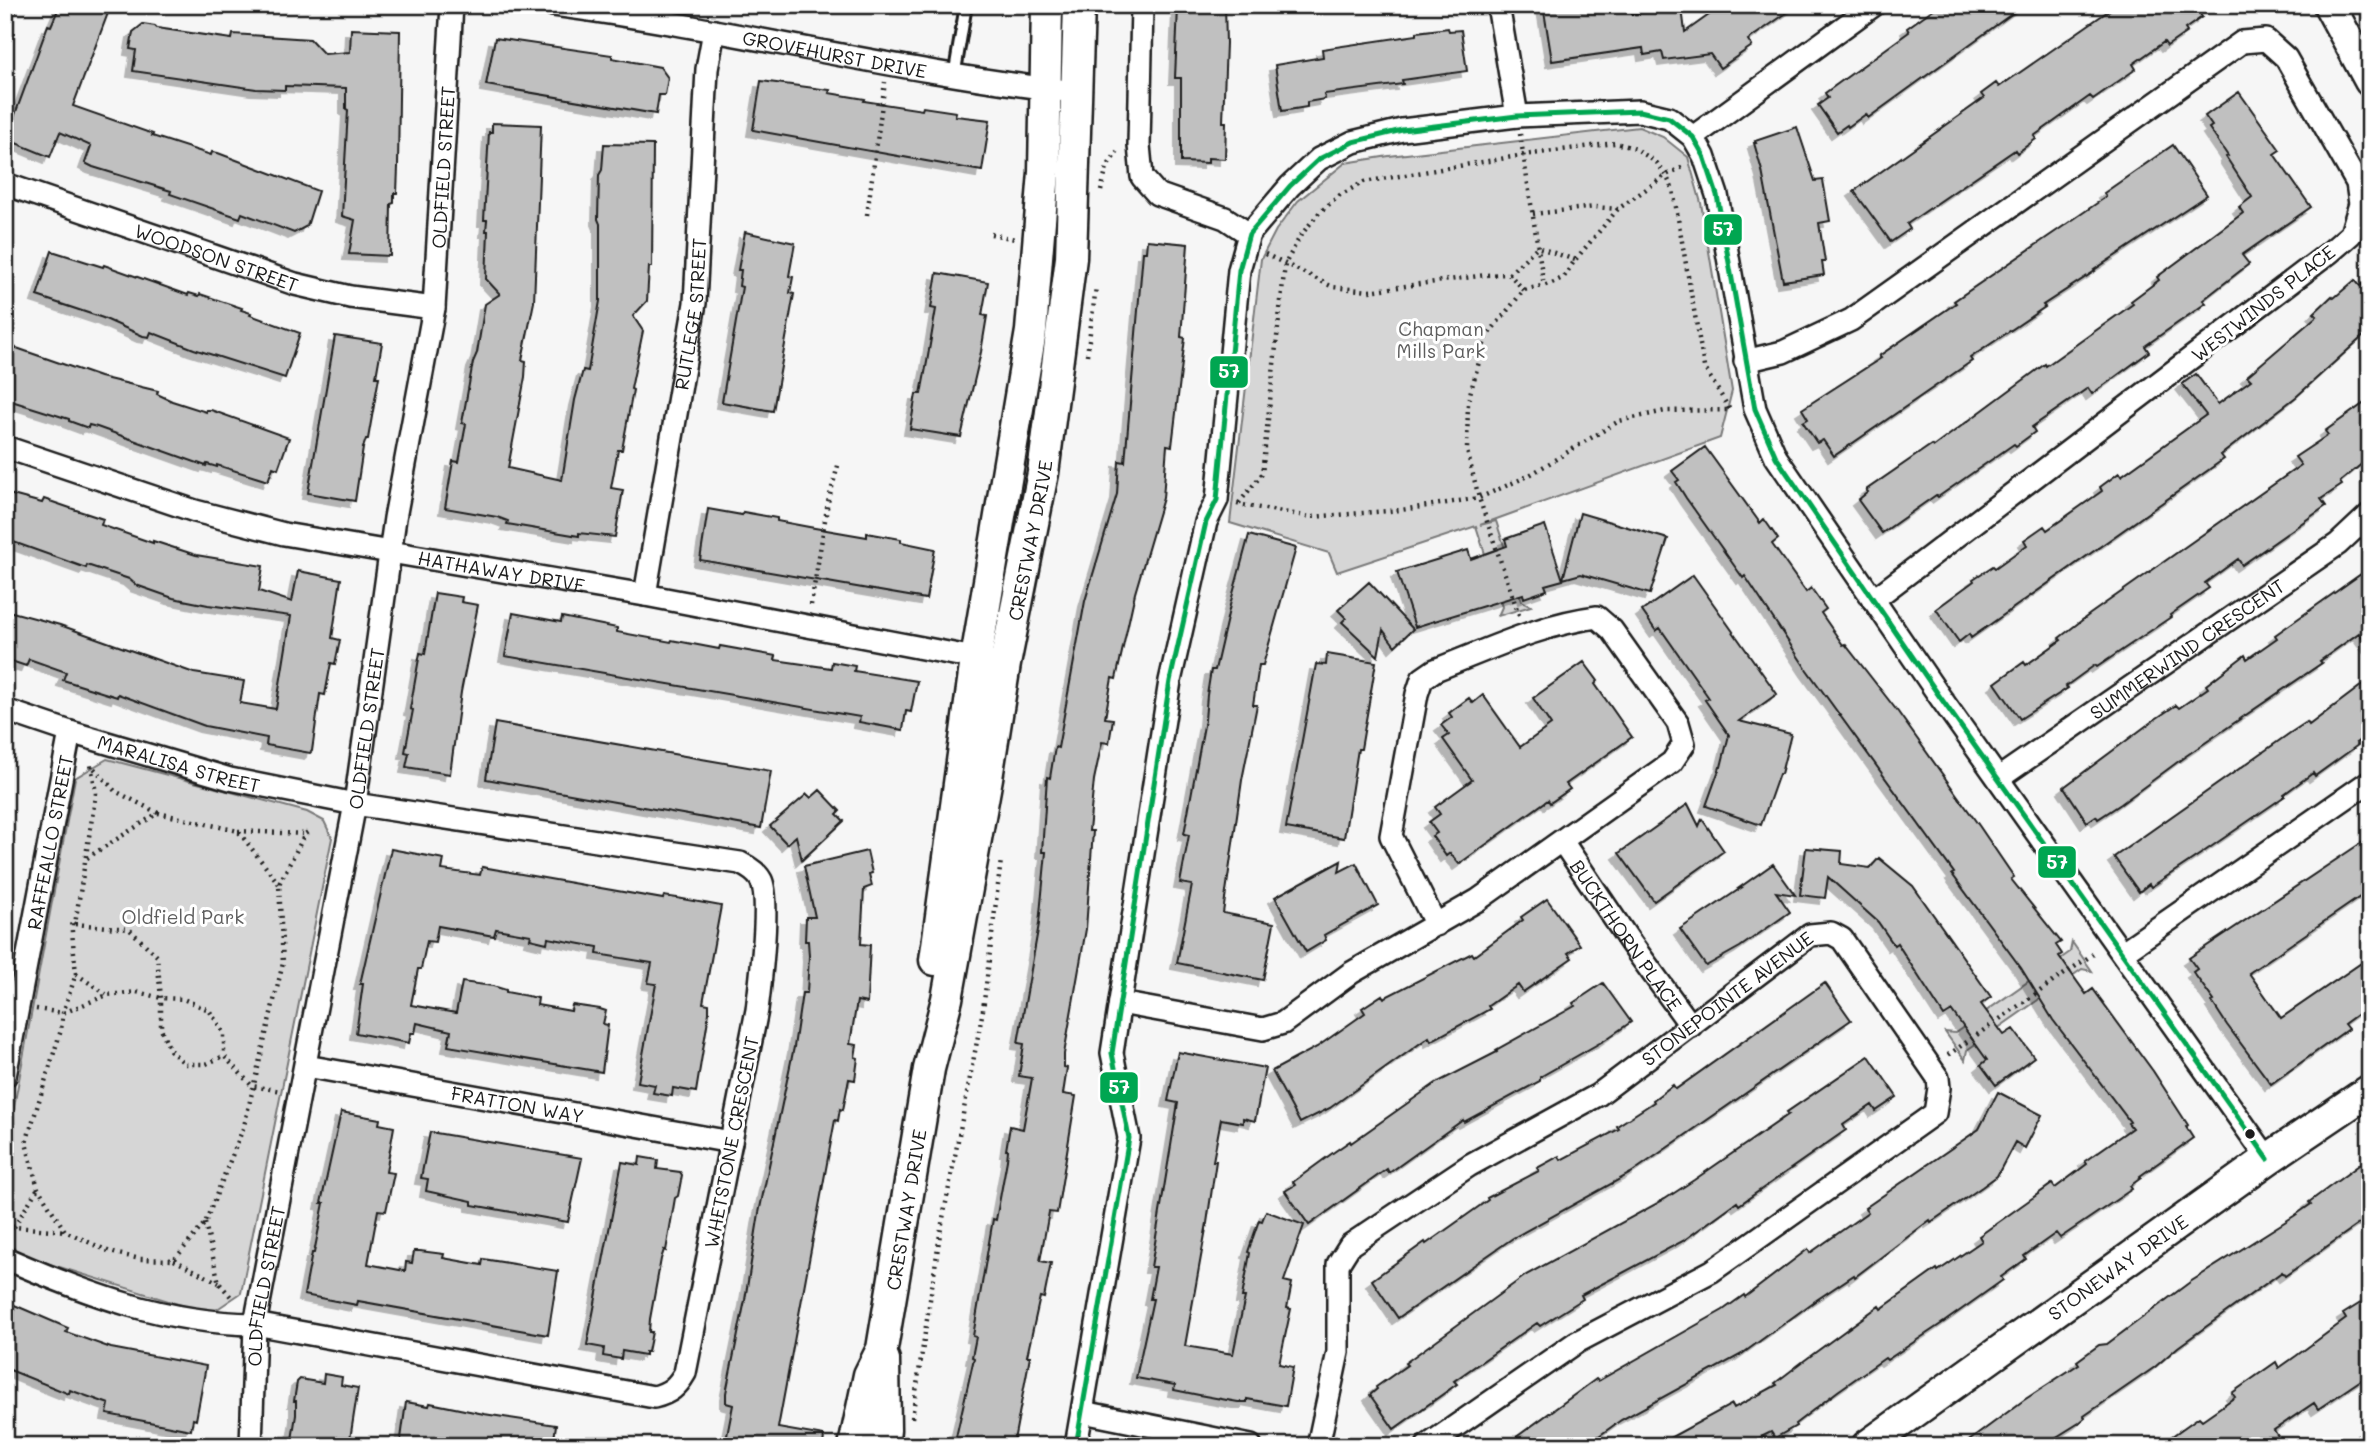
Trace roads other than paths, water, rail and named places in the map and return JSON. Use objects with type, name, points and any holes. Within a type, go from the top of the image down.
[{"type":"street","name":"OLDFIELD STREET","points":[[251,1446],[255,1324],[355,804],[395,518],[434,308],[452,5]]},
{"type":"street","name":"GROVEHURST DRIVE","points":[[554,5],[609,9],[954,77],[1076,92]]},
{"type":"street","name":"CRESTWAY DRIVE","points":[[929,1069],[930,999],[947,862],[976,659],[1031,331],[1044,172],[1046,5]]},
{"type":"street","name":"CRESTWAY DRIVE","points":[[854,1446],[869,1376],[882,1349],[929,1069],[949,986],[1005,664],[1033,527],[1071,258],[1079,5]]},
{"type":"street","points":[[1142,5],[1139,145],[1142,177],[1157,194],[1225,218],[1247,241]]},
{"type":"street","points":[[1498,5],[1517,116]]},
{"type":"street","points":[[1693,137],[1874,5]]},
{"type":"street","points":[[2329,5],[2370,81]]},
{"type":"street","name":"RUTLEGE STREET","points":[[645,595],[695,303],[707,69],[714,30]]},
{"type":"street","name":"WESTWINDS PLACE","points":[[1745,361],[1783,352],[1851,320],[2242,42],[2266,40],[2286,58],[2357,184],[2360,204],[2350,234],[2329,253],[1874,600]]},
{"type":"street","points":[[1076,1446],[1129,1138],[1112,1053],[1170,681],[1206,522],[1217,500],[1239,270],[1247,241],[1290,187],[1319,159],[1353,142],[1402,130],[1517,116],[1640,111],[1669,118],[1693,137],[1704,156],[1717,195],[1755,409],[1776,457],[1998,778],[2268,1159]]},
{"type":"street","name":"WOODSON STREET","points":[[5,184],[295,284],[351,297],[434,308]]},
{"type":"street","name":"HATHAWAY DRIVE","points":[[5,447],[195,512],[285,534],[645,595],[1005,664]]},
{"type":"street","name":"SUMMERWIND CRESCENT","points":[[1998,778],[2338,544],[2370,514]]},
{"type":"street","points":[[1120,1003],[1263,1029],[1273,1027],[1351,973],[1436,925],[1478,900],[1672,762],[1684,744],[1678,723],[1612,630],[1597,617],[1526,635],[1435,670],[1422,679],[1391,836],[1436,925]]},
{"type":"street","name":"MARALISA STREET","points":[[5,710],[70,733],[230,779],[355,804]]},
{"type":"street","name":"RAFFEALLO STREET","points":[[5,1076],[19,1006],[15,972],[70,733]]},
{"type":"street","points":[[2118,946],[2370,782]]},
{"type":"street","name":"WHETSTONE CRESCENT","points":[[5,1258],[135,1308],[216,1324],[255,1324],[654,1397],[668,1394],[678,1385],[685,1373],[762,976],[765,899],[761,880],[750,868],[740,863],[355,804]]},
{"type":"street","name":"BUCKTHORN PLACE","points":[[1562,841],[1691,1026]]},
{"type":"street","name":"STONEPOINTE AVENUE","points":[[1318,1446],[1338,1352],[1338,1264],[1350,1245],[1470,1165],[1598,1095],[1810,935],[1831,933],[1842,939],[1938,1078],[1935,1113],[1712,1271],[1577,1342],[1427,1446]]},
{"type":"street","name":"FRATTON WAY","points":[[306,1066],[731,1142]]},
{"type":"street","name":"STONEWAY DRIVE","points":[[1867,1446],[2268,1159],[2370,1090]]},
{"type":"street","name":"CRESTWAY DRIVE","points":[[882,1349],[886,1367],[883,1446]]},
{"type":"street","points":[[1083,1412],[1251,1446]]},
{"type":"street","points":[[2364,1446],[2370,1442]]},
{"type":"lane","points":[[954,77],[966,5]]},
{"type":"park label","name":"Chapman Mills Park","points":[[1441,339]]},
{"type":"park label","name":"Oldfield Park","points":[[183,916]]}]
